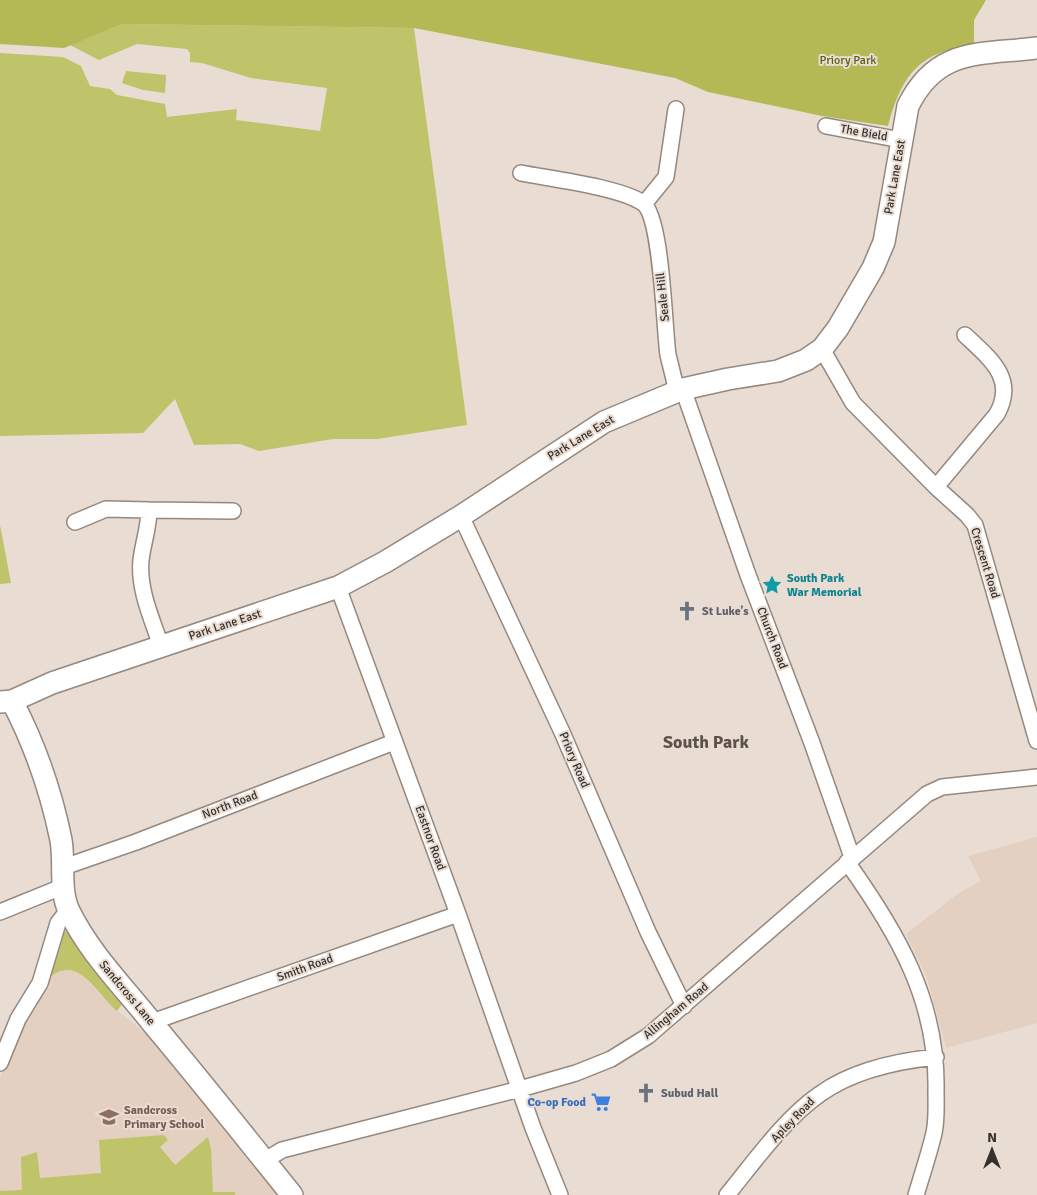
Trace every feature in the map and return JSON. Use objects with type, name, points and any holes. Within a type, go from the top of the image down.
[{"type":"street","name":"Park Lane East","points":[[6,702],[52,683],[338,587],[385,562],[461,516],[604,422],[680,391],[728,379],[778,371],[806,360],[822,349],[838,328],[873,268],[884,242],[908,106],[915,92],[928,75],[942,64],[967,56],[1037,48]]},
{"type":"street","points":[[521,173],[619,193],[644,204],[666,177],[676,109]]},
{"type":"street","name":"The Bield","points":[[826,126],[901,140]]},
{"type":"street","name":"Seale Hill","points":[[644,204],[650,213],[654,229],[668,354],[680,391]]},
{"type":"street","points":[[936,487],[1002,405],[1004,386],[1000,371],[965,335]]},
{"type":"street","name":"Crescent Road","points":[[822,349],[853,403],[975,525],[1037,741]]},
{"type":"street","name":"Church Road","points":[[680,391],[812,743],[849,859],[888,922],[911,967],[924,1004],[936,1056],[934,1131],[916,1195]]},
{"type":"street","points":[[75,522],[106,510],[233,511]]},
{"type":"street","points":[[148,510],[148,529],[141,560],[141,577],[144,594],[161,646]]},
{"type":"street","name":"Priory Road","points":[[461,516],[562,732],[648,932],[684,1006]]},
{"type":"street","name":"Eastnor Road","points":[[338,587],[458,914],[546,1164],[560,1195]]},
{"type":"street","name":"Sandcross Lane","points":[[6,702],[40,764],[54,811],[68,910],[101,964],[152,1022],[292,1195]]},
{"type":"street","name":"North Road","points":[[0,912],[64,876],[136,842],[394,742]]},
{"type":"street","name":"Allingham Road","points":[[264,1161],[282,1150],[520,1090],[611,1059],[648,1036],[684,1006],[914,803],[942,787],[1037,777]]},
{"type":"street","points":[[0,1063],[18,1019],[40,983],[58,923],[68,910]]},
{"type":"street","name":"Smith Road","points":[[152,1022],[458,914]]},
{"type":"street","name":"Apley Road","points":[[727,1195],[791,1120],[821,1092],[858,1075],[883,1067],[936,1056]]},
{"type":"shaded area","points":[[1037,837],[1037,1023],[946,1048],[927,978],[906,934],[960,892],[981,881],[968,856]]},
{"type":"shaded area","name":"Sandcross Primary School","points":[[68,968],[80,972],[112,1006],[156,1042],[280,1195],[0,1195],[0,1077],[30,1012],[49,978],[58,971]]},
{"type":"green space","name":"Priory Park","points":[[0,0],[986,0],[974,20],[974,43],[933,56],[916,69],[898,95],[888,126],[822,116],[708,92],[675,78],[414,28],[122,24],[64,48],[0,44]]},
{"type":"green space","points":[[122,24],[414,28],[467,425],[377,439],[333,439],[259,451],[240,444],[194,445],[175,399],[143,433],[0,436],[0,53],[63,57],[81,66],[90,86],[110,89],[117,95],[165,104],[167,117],[237,109],[236,120],[320,131],[327,88],[251,78],[202,63],[190,62],[190,53],[187,49],[137,44],[99,60],[70,45]]},
{"type":"green space","points":[[126,71],[166,75],[165,93],[143,90],[122,83]]},
{"type":"green space","points":[[0,525],[11,583],[0,584]]},
{"type":"green space","points":[[65,931],[122,1004],[117,1011],[86,978],[78,973],[69,970],[59,972],[49,978],[55,946]]},
{"type":"green space","points":[[164,1135],[168,1140],[160,1147],[175,1165],[208,1137],[211,1149],[213,1192],[235,1192],[235,1195],[0,1195],[0,1191],[22,1190],[21,1157],[37,1152],[40,1178],[101,1173],[99,1140]]},
{"type":"place","name":"South Park War Memorial","points":[[772,585]]},
{"type":"place","name":"St Luke's","points":[[687,611]]},
{"type":"place","name":"Subud Hall","points":[[646,1093]]},
{"type":"place","name":"Co-op Food","points":[[601,1102]]},
{"type":"place","name":"Sandcross Primary School","points":[[109,1117]]},
{"type":"district","name":"South Park","points":[[706,742]]}]
